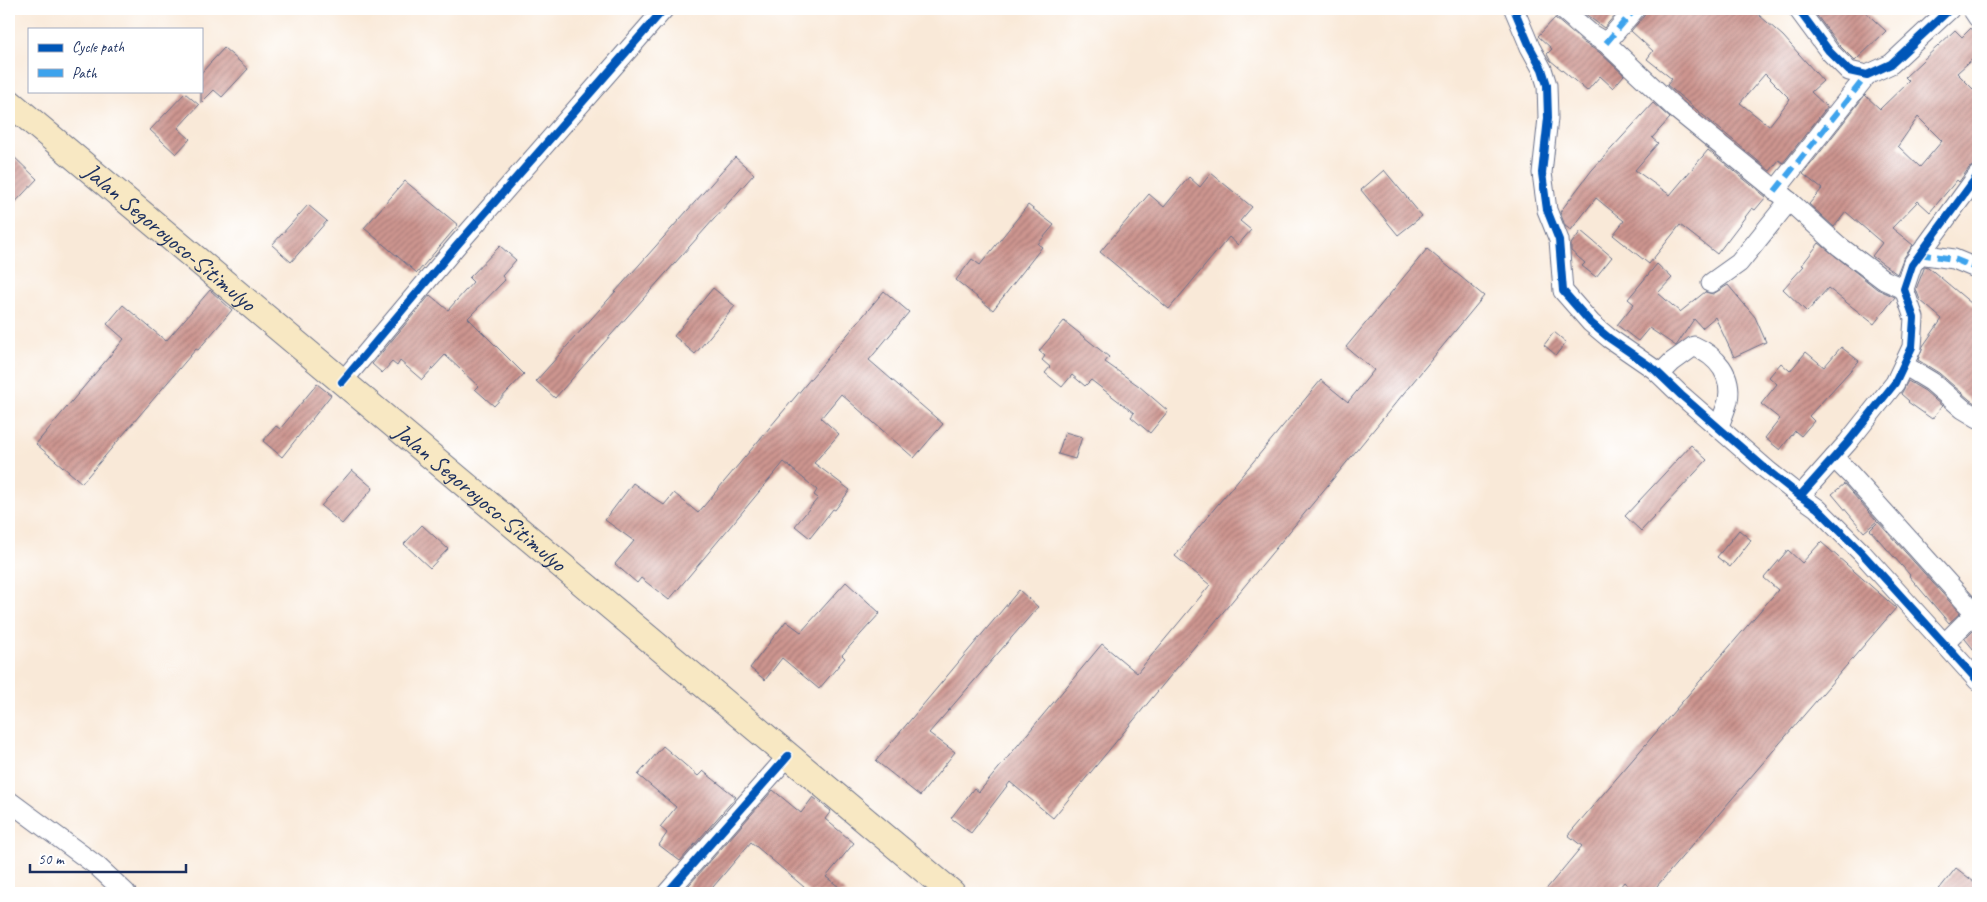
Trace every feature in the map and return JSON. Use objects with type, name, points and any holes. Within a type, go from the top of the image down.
[{"type":"main road","name":"Jalan Segoroyoso-Sitimulyo","points":[[9,102],[952,893]]},
{"type":"street","points":[[342,382],[464,237],[664,9]]},
{"type":"street","points":[[1514,9],[1530,47],[1542,69],[1547,85],[1548,118],[1542,172],[1547,210],[1560,240],[1564,291],[1591,323],[1660,374],[1681,395],[1719,426],[1767,470],[1817,508],[1861,552],[1978,681]]},
{"type":"street","points":[[1562,9],[1591,34],[1606,44],[1676,109],[1846,251],[1884,280],[1904,289]]},
{"type":"street","points":[[1606,44],[1635,9]]},
{"type":"street","points":[[1798,9],[1830,51],[1849,71],[1867,75]]},
{"type":"street","points":[[1711,283],[1739,264],[1782,196],[1867,75],[1891,64],[1950,9]]},
{"type":"street","points":[[1972,9],[1978,18]]},
{"type":"street","points":[[1800,496],[1872,414],[1895,383],[1912,347],[1914,318],[1904,289],[1912,265],[1978,175]]},
{"type":"street","points":[[1919,254],[1954,259],[1978,269]]},
{"type":"street","points":[[1660,374],[1672,362],[1694,346],[1709,353],[1719,364],[1729,384],[1728,401],[1719,426]]},
{"type":"street","points":[[1904,365],[1932,382],[1964,409],[1978,418]]},
{"type":"street","points":[[1834,458],[1852,475],[1977,614],[1945,643]]},
{"type":"street","points":[[667,893],[788,756]]},
{"type":"street","points":[[9,801],[97,866],[126,893]]},
{"type":"building","points":[[1588,9],[1620,9],[1604,28],[1584,13]]},
{"type":"building","points":[[1646,9],[1752,9],[1783,36],[1823,81],[1811,92],[1827,107],[1783,163],[1779,160],[1770,171],[1667,85],[1672,79],[1647,59],[1653,51],[1631,31],[1644,16]],"holes":[[[1765,74],[1790,99],[1769,126],[1740,103]]]},
{"type":"building","points":[[1812,9],[1862,9],[1886,31],[1855,61],[1838,44]]},
{"type":"building","points":[[1555,18],[1584,43],[1599,52],[1624,75],[1613,88],[1600,76],[1587,91],[1550,60],[1547,54],[1552,49],[1538,36]]},
{"type":"building","points":[[1971,28],[1978,37],[1978,54],[1957,73],[1978,94],[1978,164],[1969,168],[1959,182],[1957,180],[1930,212],[1918,201],[1892,228],[1913,245],[1903,259],[1897,274],[1872,256],[1882,243],[1846,212],[1834,227],[1809,204],[1822,189],[1803,174],[1865,95],[1880,109],[1909,81],[1905,77],[1955,30],[1962,37]],"holes":[[[1918,117],[1942,141],[1920,167],[1898,146]]]},
{"type":"building","points":[[224,48],[248,69],[222,97],[214,90],[201,103],[202,72]]},
{"type":"building","points":[[185,93],[199,105],[178,128],[190,139],[176,154],[150,130]]},
{"type":"building","points":[[1653,103],[1670,118],[1652,138],[1658,143],[1635,170],[1670,195],[1708,150],[1766,197],[1755,210],[1752,208],[1717,254],[1680,225],[1649,264],[1613,235],[1624,221],[1596,198],[1571,230],[1565,226],[1560,212],[1592,170]]},
{"type":"building","points":[[9,152],[37,179],[9,209]]},
{"type":"building","points":[[735,157],[754,174],[555,398],[536,381]]},
{"type":"building","points":[[1384,170],[1422,216],[1398,235],[1361,190]]},
{"type":"building","points":[[1211,173],[1252,207],[1240,221],[1251,230],[1238,245],[1229,237],[1169,309],[1100,252],[1149,194],[1164,207],[1189,177],[1200,187]]},
{"type":"building","points":[[405,181],[458,225],[417,273],[364,228]]},
{"type":"building","points":[[308,205],[327,221],[291,262],[272,245]]},
{"type":"building","points":[[1028,205],[1054,225],[1038,244],[1042,247],[993,310],[956,280],[972,259],[980,265]]},
{"type":"building","points":[[1581,231],[1612,257],[1596,277],[1582,266],[1585,263],[1571,251],[1571,244]]},
{"type":"building","points":[[1819,243],[1877,289],[1895,297],[1874,324],[1828,288],[1807,312],[1783,289],[1804,266],[1802,265]]},
{"type":"building","points":[[500,246],[516,260],[502,276],[505,280],[468,318],[524,374],[494,406],[475,389],[478,386],[445,355],[422,380],[400,361],[397,366],[392,362],[382,373],[372,364],[430,295],[448,310],[473,282],[469,278]]},
{"type":"building","points":[[1427,249],[1484,296],[1053,818],[1010,782],[971,833],[951,818],[974,788],[979,792],[1102,644],[1137,673],[1210,585],[1175,556],[1321,380],[1348,402],[1374,370],[1346,347]]},
{"type":"building","points":[[1657,264],[1672,278],[1658,293],[1680,312],[1705,292],[1713,294],[1728,285],[1755,317],[1766,342],[1734,357],[1715,317],[1702,328],[1694,319],[1676,346],[1649,328],[1638,341],[1617,325],[1634,304],[1628,299]]},
{"type":"building","points":[[1925,266],[1978,309],[1978,405],[1939,373],[1918,360],[1923,346],[1942,319],[1920,300],[1916,289]]},
{"type":"building","points":[[713,288],[735,306],[695,354],[674,336]]},
{"type":"building","points":[[210,290],[232,310],[198,350],[196,349],[82,483],[36,444],[124,339],[107,324],[123,305],[166,341]]},
{"type":"building","points":[[884,291],[909,312],[869,360],[943,424],[914,458],[841,394],[821,418],[839,434],[814,463],[850,490],[810,538],[795,526],[818,498],[814,495],[817,490],[784,462],[669,600],[641,578],[637,583],[615,564],[634,541],[605,520],[633,483],[664,505],[674,493],[698,513]]},
{"type":"building","points":[[1064,321],[1109,357],[1105,362],[1139,386],[1168,411],[1150,433],[1131,417],[1134,413],[1091,380],[1085,386],[1072,375],[1062,387],[1045,373],[1050,367],[1042,360],[1045,356],[1039,351]]},
{"type":"building","points":[[1554,332],[1566,342],[1556,355],[1544,345]]},
{"type":"building","points":[[1841,347],[1859,361],[1809,416],[1814,421],[1801,436],[1795,431],[1780,450],[1765,438],[1780,419],[1761,404],[1777,384],[1769,377],[1781,363],[1790,371],[1806,352],[1824,367]]},
{"type":"building","points":[[1908,381],[1925,391],[1942,406],[1932,419],[1908,402],[1901,394]]},
{"type":"building","points":[[317,384],[331,395],[282,457],[263,441],[276,426],[280,429]]},
{"type":"building","points":[[1065,432],[1082,437],[1075,459],[1058,454]]},
{"type":"building","points":[[1691,445],[1707,460],[1641,531],[1625,516]]},
{"type":"building","points":[[352,470],[373,488],[342,524],[321,506]]},
{"type":"building","points":[[1844,484],[1877,521],[1864,532],[1832,494]]},
{"type":"building","points":[[1878,522],[1960,613],[1949,623],[1870,530]]},
{"type":"building","points":[[422,525],[448,549],[430,568],[404,544]]},
{"type":"building","points":[[1739,530],[1751,540],[1730,567],[1717,557]]},
{"type":"building","points":[[1821,542],[1896,608],[1651,893],[1636,893],[1624,882],[1615,893],[1543,893],[1582,846],[1568,835],[1778,590],[1764,578],[1788,550],[1802,563]]},
{"type":"building","points":[[846,582],[880,613],[842,655],[845,658],[819,689],[782,658],[765,680],[750,668],[786,621],[801,632]]},
{"type":"building","points":[[1019,590],[1038,607],[929,733],[955,752],[920,796],[876,761]]},
{"type":"building","points":[[1978,626],[1978,655],[1965,639]]},
{"type":"building","points":[[663,746],[698,776],[703,771],[736,797],[680,861],[659,845],[667,833],[660,827],[676,807],[638,775]]},
{"type":"building","points":[[773,790],[801,813],[813,797],[831,811],[825,819],[854,843],[826,877],[847,893],[811,893],[751,842],[708,893],[682,893]]},
{"type":"building","points":[[1956,868],[1978,885],[1978,893],[1936,893]]},
{"type":"marked path","points":[[1606,43],[1635,9]]},
{"type":"marked path","points":[[1775,191],[1867,75]]},
{"type":"marked path","points":[[1919,254],[1954,259],[1978,269]]},
{"type":"cycle path","points":[[342,382],[458,244],[664,9]]},
{"type":"cycle path","points":[[1514,9],[1530,47],[1542,69],[1547,85],[1548,118],[1542,173],[1547,210],[1559,240],[1563,291],[1591,323],[1654,369],[1767,470],[1800,496]]},
{"type":"cycle path","points":[[1798,9],[1829,51],[1849,71],[1867,75],[1891,64],[1950,9]]},
{"type":"cycle path","points":[[1978,175],[1912,265],[1904,289],[1914,318],[1912,347],[1895,383],[1848,442],[1800,496],[1817,508],[1861,552],[1978,681]]},
{"type":"cycle path","points":[[667,893],[788,756]]}]
